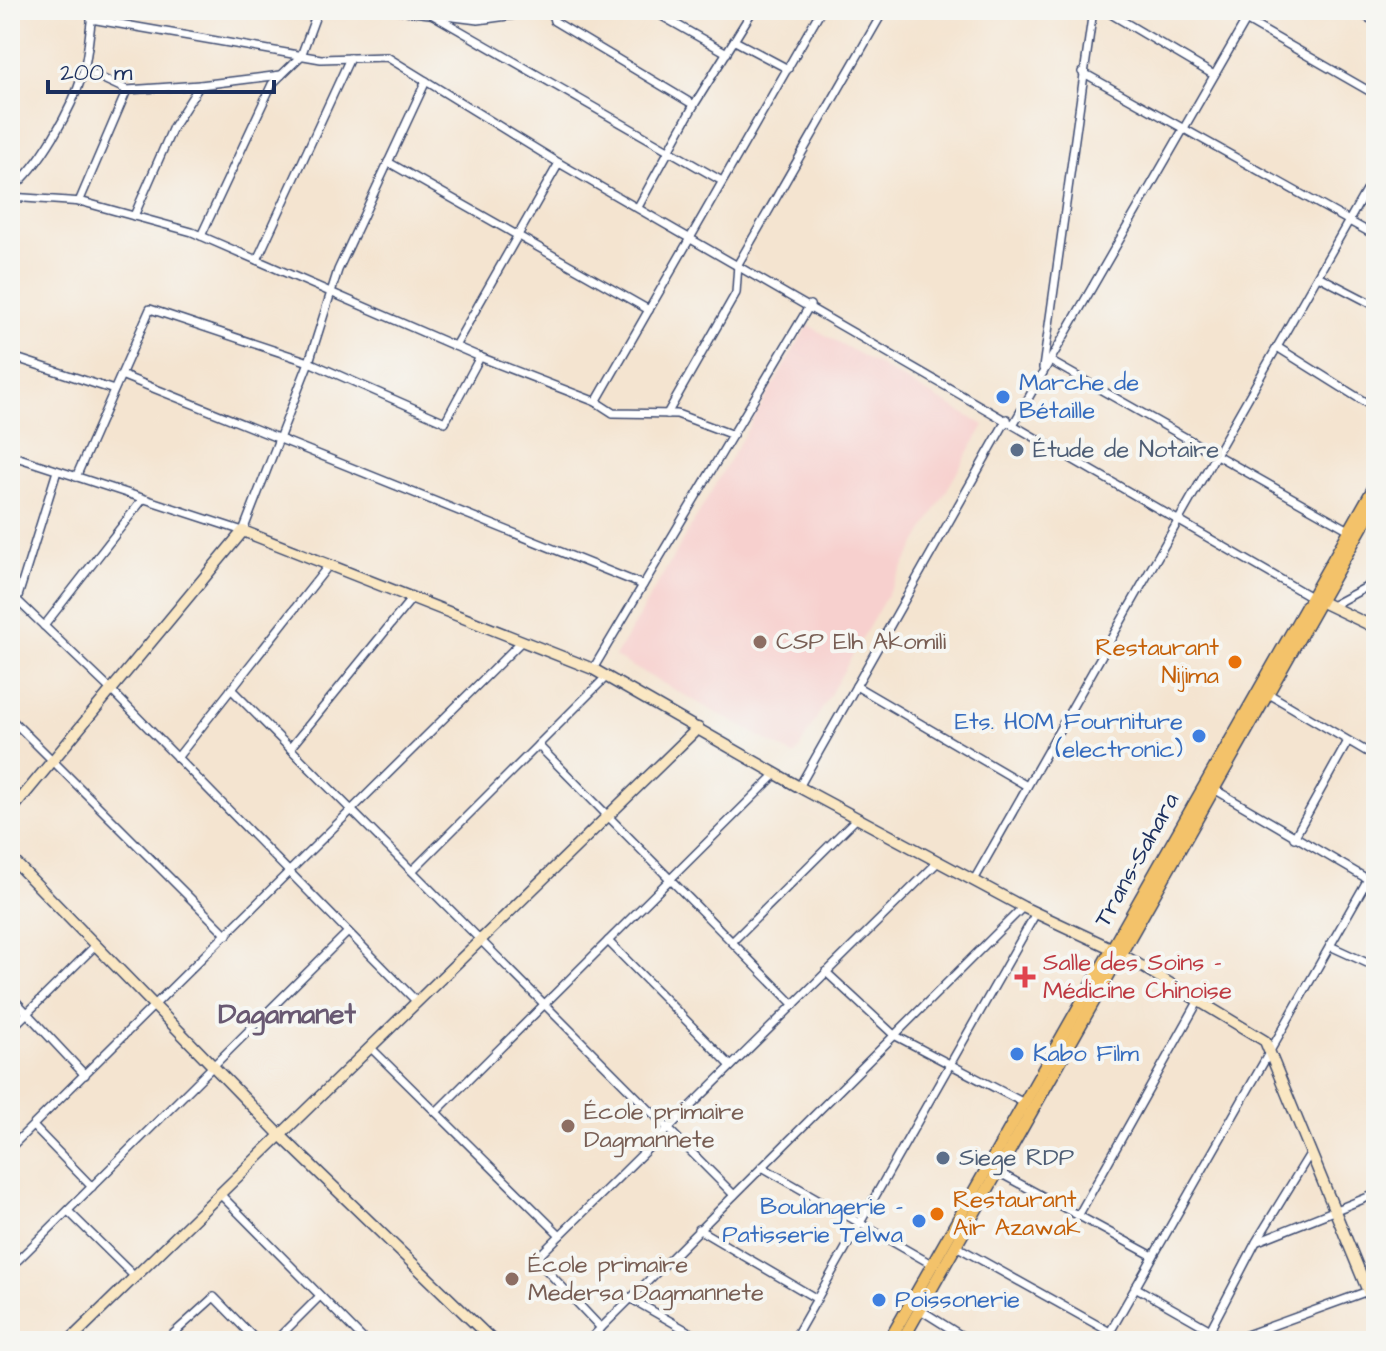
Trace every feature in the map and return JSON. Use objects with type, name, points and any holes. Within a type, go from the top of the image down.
[{"type":"main road","name":"Trans-Sahara","points":[[889,1341],[956,1246],[1282,658],[1321,601],[1376,484]]},
{"type":"main road","name":"Trans-Sahara","points":[[1353,532],[1376,502]]},
{"type":"main road","name":"Trans-Sahara","points":[[902,1341],[933,1265],[1269,694],[1282,658]]},
{"type":"street","points":[[201,236],[272,84],[301,56],[318,10]]},
{"type":"street","points":[[397,10],[478,20],[551,10],[554,21],[694,105]]},
{"type":"street","points":[[651,10],[727,53]]},
{"type":"street","points":[[596,402],[821,10]]},
{"type":"street","points":[[667,414],[736,293],[738,264],[884,10]]},
{"type":"street","points":[[1042,375],[1093,10]]},
{"type":"street","points":[[1104,10],[1214,75]]},
{"type":"street","points":[[1228,10],[1376,95]]},
{"type":"street","points":[[799,787],[1011,421],[1042,375],[1252,10]]},
{"type":"street","points":[[1354,10],[1376,22]]},
{"type":"street","points":[[638,207],[694,105],[752,11]]},
{"type":"street","points":[[10,190],[28,176],[74,98],[84,70],[92,14],[301,56],[387,57],[559,163],[1321,601],[1376,628]]},
{"type":"street","points":[[433,15],[722,181]]},
{"type":"street","points":[[735,41],[788,69]]},
{"type":"street","points":[[257,260],[350,58]]},
{"type":"street","points":[[84,70],[127,90],[281,75]]},
{"type":"street","points":[[1082,72],[1376,236]]},
{"type":"street","points":[[10,812],[243,531],[309,362],[331,291],[426,81]]},
{"type":"street","points":[[134,216],[173,127],[200,85]]},
{"type":"street","points":[[79,202],[127,90]]},
{"type":"street","points":[[388,162],[649,310]]},
{"type":"street","points":[[455,346],[559,163]]},
{"type":"street","points":[[974,880],[1376,173]]},
{"type":"street","points":[[10,197],[79,202],[201,236],[480,357],[596,402],[613,413],[667,414],[733,435]]},
{"type":"street","points":[[1318,276],[1376,306]]},
{"type":"street","points":[[593,669],[810,305]]},
{"type":"street","points":[[76,477],[150,309],[309,362],[445,422],[480,357]]},
{"type":"street","points":[[1277,347],[1376,409]]},
{"type":"street","points":[[10,356],[114,390]]},
{"type":"street","points":[[1050,361],[1353,532]]},
{"type":"street","points":[[121,375],[643,585]]},
{"type":"street","points":[[10,455],[243,531],[593,669],[799,787],[1023,907],[1117,952],[1265,1041],[1376,1311]]},
{"type":"street","points":[[10,622],[57,471]]},
{"type":"street","points":[[44,626],[143,499]]},
{"type":"street","points":[[177,758],[329,565]]},
{"type":"street","points":[[1321,601],[1376,582]]},
{"type":"street","points":[[291,747],[412,598]]},
{"type":"street","points":[[18,601],[111,690],[417,1002]]},
{"type":"street","points":[[10,1148],[156,1007],[522,641]]},
{"type":"street","points":[[413,870],[606,677]]},
{"type":"street","points":[[856,686],[1027,786]]},
{"type":"street","points":[[231,689],[734,1195]]},
{"type":"street","points":[[1269,694],[1376,757]]},
{"type":"street","points":[[10,718],[227,935]]},
{"type":"street","points":[[77,1338],[135,1277],[698,728]]},
{"type":"street","points":[[1294,838],[1348,741]]},
{"type":"street","points":[[538,745],[794,1005]]},
{"type":"street","points":[[436,1112],[776,774]]},
{"type":"street","points":[[1214,789],[1376,884]]},
{"type":"street","points":[[732,942],[857,818]]},
{"type":"street","points":[[10,857],[280,1135],[493,1341]]},
{"type":"street","points":[[601,1328],[536,1259],[938,862]]},
{"type":"street","points":[[1105,1341],[1376,865]]},
{"type":"street","points":[[588,1341],[628,1297],[1023,907]]},
{"type":"street","points":[[793,1341],[1036,913]]},
{"type":"street","points":[[10,1261],[18,1260],[348,932]]},
{"type":"street","points":[[608,941],[731,1066]]},
{"type":"street","points":[[10,1030],[96,945]]},
{"type":"street","points":[[1330,946],[1376,967]]},
{"type":"street","points":[[826,972],[894,1035],[1026,1104]]},
{"type":"street","points":[[10,995],[85,1075]]},
{"type":"street","points":[[1078,1216],[1199,1000]]},
{"type":"street","points":[[370,1047],[560,1235]]},
{"type":"street","points":[[33,1126],[92,1187]]},
{"type":"street","points":[[1209,1336],[1256,1242],[1311,1152]]},
{"type":"street","points":[[762,1167],[933,1265]]},
{"type":"street","points":[[998,1172],[1153,1256]]},
{"type":"street","points":[[220,1194],[365,1341]]},
{"type":"street","points":[[1256,1242],[1376,1194]]},
{"type":"street","points":[[68,1211],[135,1277]]},
{"type":"street","points":[[698,1229],[817,1299]]},
{"type":"street","points":[[956,1246],[1110,1332]]},
{"type":"street","points":[[1135,1287],[1209,1336],[1230,1341],[1368,1291]]},
{"type":"street","points":[[275,1341],[320,1296]]},
{"type":"street","points":[[180,1341],[173,1334],[214,1297],[257,1341]]},
{"type":"street","points":[[628,1297],[705,1341]]},
{"type":"street","points":[[915,1307],[970,1341]]},
{"type":"shaded area","points":[[808,325],[984,425],[795,756],[615,657]]},
{"type":"place","name":"Marche de Bétaille","points":[[1003,397]]},
{"type":"place","name":"Étude de Notaire","points":[[1017,450]]},
{"type":"place","name":"CSP Elh Akomili","points":[[760,642]]},
{"type":"place","name":"Restaurant Nijima","points":[[1235,662]]},
{"type":"place","name":"Ets. HOM Fourniture (electronic)","points":[[1199,736]]},
{"type":"place","name":"Salle des Soins - Médicine Chinoise","points":[[1025,977]]},
{"type":"place","name":"Kabo Film","points":[[1017,1054]]},
{"type":"place","name":"École primaire Dagmannete","points":[[568,1126]]},
{"type":"place","name":"Siege RDP","points":[[943,1158]]},
{"type":"place","name":"Restaurant Air Azawak","points":[[937,1214]]},
{"type":"place","name":"Boulangerie - Patisserie Telwa","points":[[919,1221]]},
{"type":"place","name":"École primaire Medersa Dagmannete","points":[[512,1279]]},
{"type":"place","name":"Poissonerie","points":[[879,1300]]},
{"type":"district","name":"Dagamanet","points":[[287,1014]]}]
